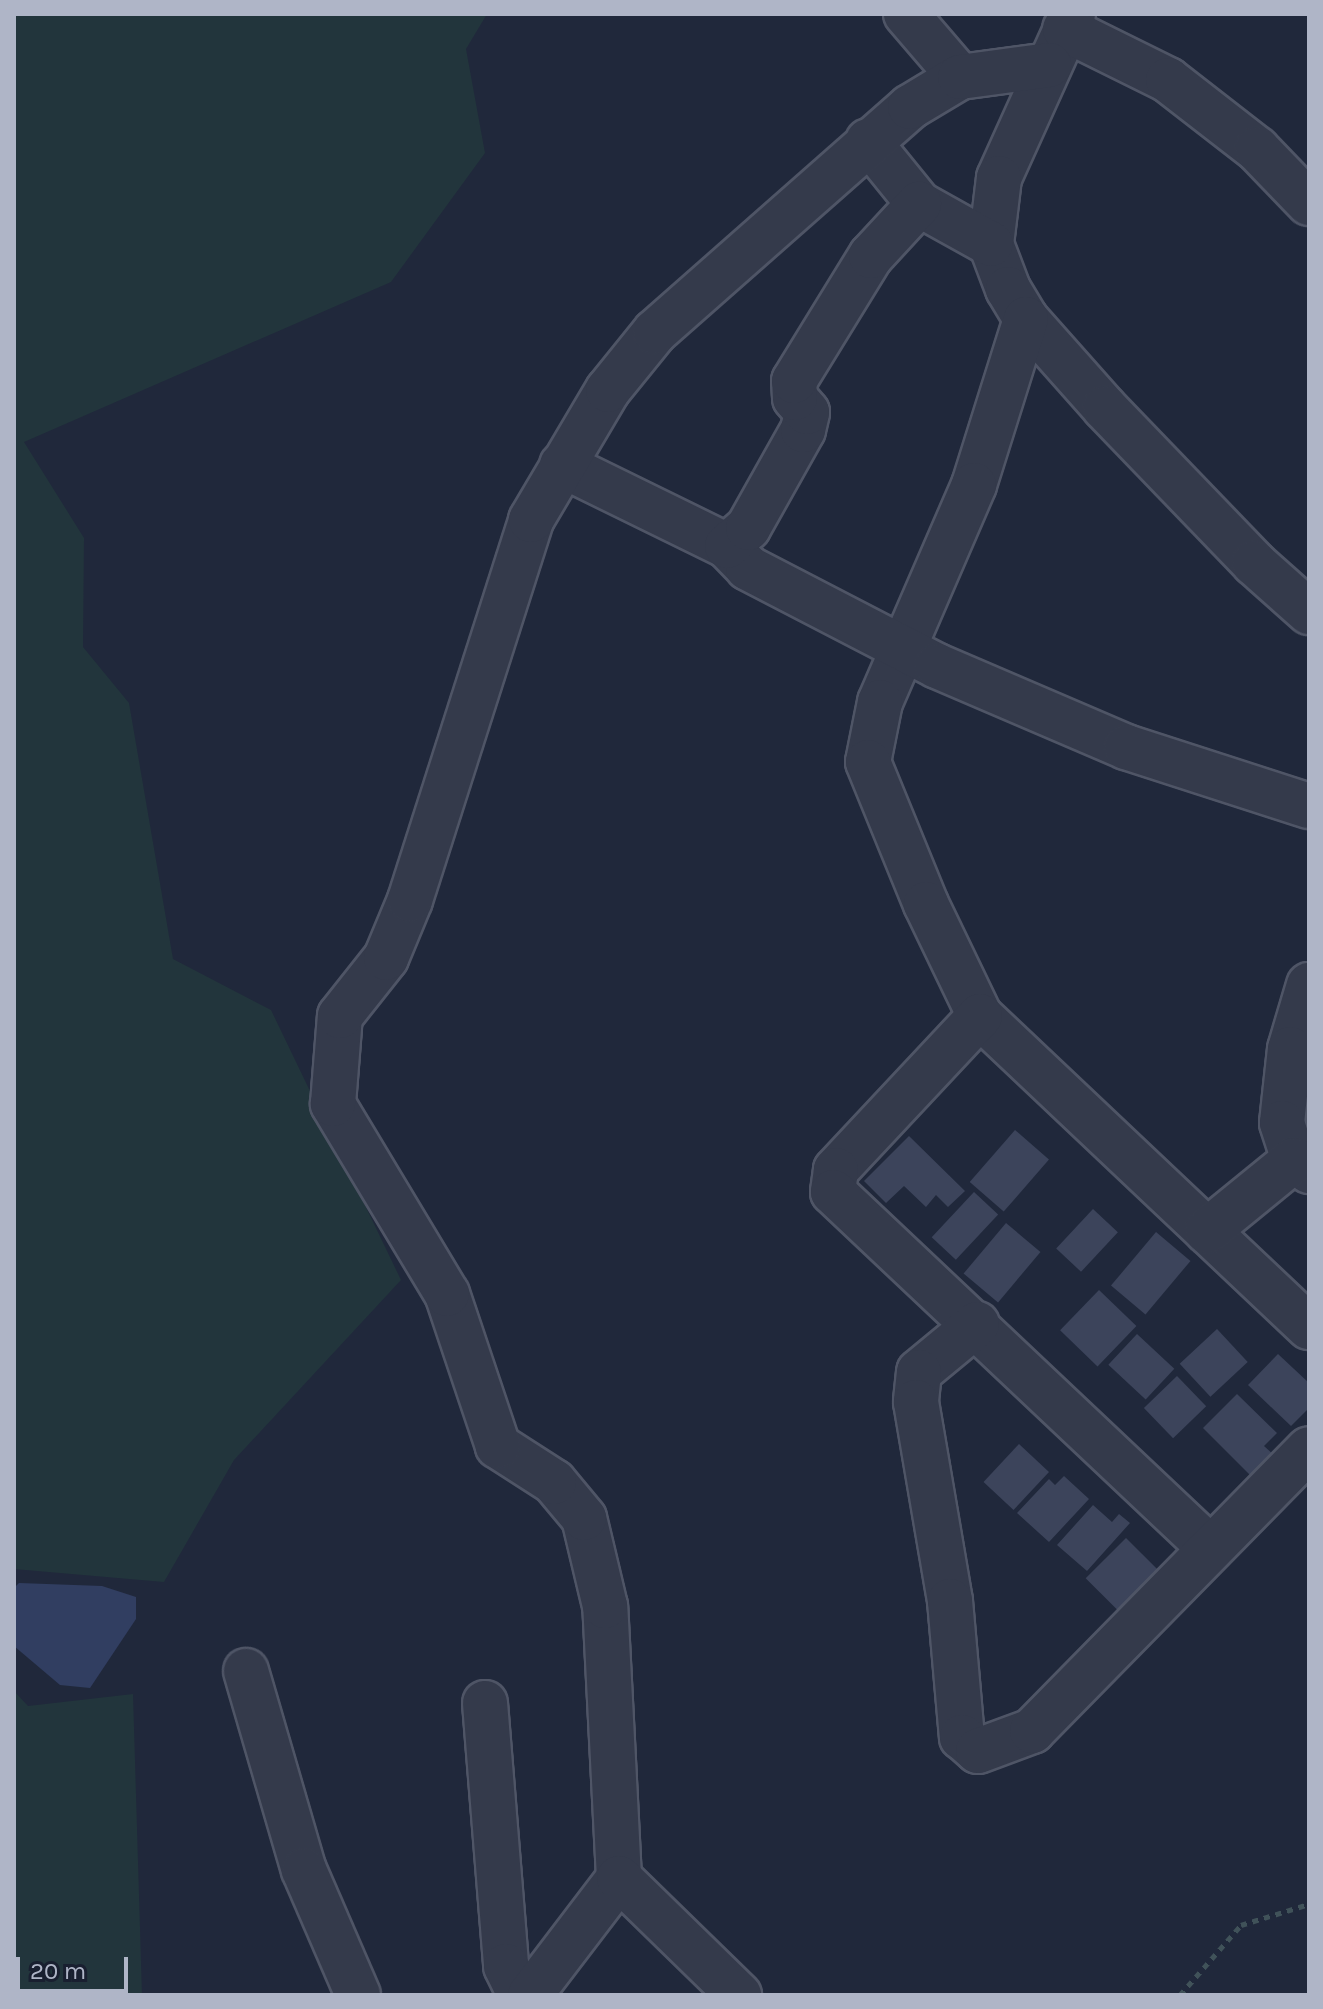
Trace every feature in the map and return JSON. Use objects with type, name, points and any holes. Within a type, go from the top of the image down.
[{"type":"street","points":[[906,14],[960,77]]},
{"type":"street","points":[[1062,36],[999,178],[991,244],[1026,319],[1254,563],[1309,612]]},
{"type":"street","points":[[530,1995],[619,1878],[605,1606],[584,1518],[554,1482],[498,1446],[447,1294],[333,1104],[340,1016],[386,958],[410,900],[531,520],[608,390],[655,332],[868,141],[960,77],[1062,36],[1168,80],[1257,149],[1309,203]]},
{"type":"street","points":[[868,141],[919,204],[991,244]]},
{"type":"street","points":[[727,546],[748,528],[803,430],[807,412],[795,398],[794,381],[871,256],[919,204]]},
{"type":"street","points":[[1026,319],[974,485],[901,646],[880,702],[868,762],[926,904],[980,1016],[1309,1327]]},
{"type":"street","points":[[562,465],[727,546],[748,568],[901,646],[1126,747],[1309,806]]},
{"type":"street","points":[[1207,1231],[1301,1166],[1282,1123],[1283,1089],[1309,985]]},
{"type":"street","points":[[980,1016],[836,1170],[833,1192],[977,1324],[1210,1548]]},
{"type":"street","points":[[977,1324],[919,1372],[916,1402],[950,1601],[962,1737],[978,1751],[1032,1731],[1309,1449]]},
{"type":"street","points":[[246,1671],[304,1870],[358,1995]]},
{"type":"street","points":[[485,1703],[506,1966],[520,1995]]},
{"type":"street","points":[[619,1878],[739,1995]]},
{"type":"path","points":[[1180,1995],[1241,1925],[1309,1904]]},
{"type":"shaded area","points":[[14,14],[487,14],[466,49],[485,153],[391,282],[24,442],[84,538],[83,647],[129,703],[173,959],[271,1010],[401,1280],[234,1460],[164,1582],[14,1569]]},
{"type":"shaded area","points":[[14,1691],[28,1706],[133,1694],[142,1995],[14,1995]]},
{"type":"water","points":[[19,1583],[102,1586],[136,1597],[136,1619],[90,1688],[60,1685],[14,1646],[14,1588]]},
{"type":"building","points":[[1015,1130],[1049,1160],[1004,1212],[970,1182]]},
{"type":"building","points":[[909,1136],[965,1191],[948,1207],[936,1195],[926,1207],[904,1186],[886,1203],[864,1181]]},
{"type":"building","points":[[974,1192],[998,1215],[956,1260],[932,1237]]},
{"type":"building","points":[[1093,1209],[1118,1232],[1081,1272],[1056,1248]]},
{"type":"building","points":[[1006,1223],[1040,1252],[998,1302],[964,1274]]},
{"type":"building","points":[[1156,1232],[1190,1261],[1145,1315],[1111,1286]]},
{"type":"building","points":[[1099,1290],[1136,1326],[1098,1366],[1060,1330]]},
{"type":"building","points":[[1217,1329],[1248,1362],[1210,1397],[1180,1364]]},
{"type":"building","points":[[1137,1334],[1174,1369],[1146,1399],[1108,1365]]},
{"type":"building","points":[[1278,1354],[1309,1383],[1309,1408],[1291,1426],[1248,1385]]},
{"type":"building","points":[[1177,1376],[1206,1406],[1173,1438],[1144,1408]]},
{"type":"building","points":[[1237,1394],[1277,1433],[1264,1446],[1276,1457],[1254,1479],[1203,1428]]},
{"type":"building","points":[[1019,1444],[1049,1472],[1014,1510],[984,1482]]},
{"type":"building","points":[[1064,1476],[1089,1499],[1049,1542],[1017,1513],[1049,1479],[1055,1485]]},
{"type":"building","points":[[1093,1505],[1112,1522],[1119,1514],[1130,1523],[1087,1571],[1057,1545]]},
{"type":"building","points":[[1126,1538],[1158,1570],[1118,1610],[1086,1578]]}]
